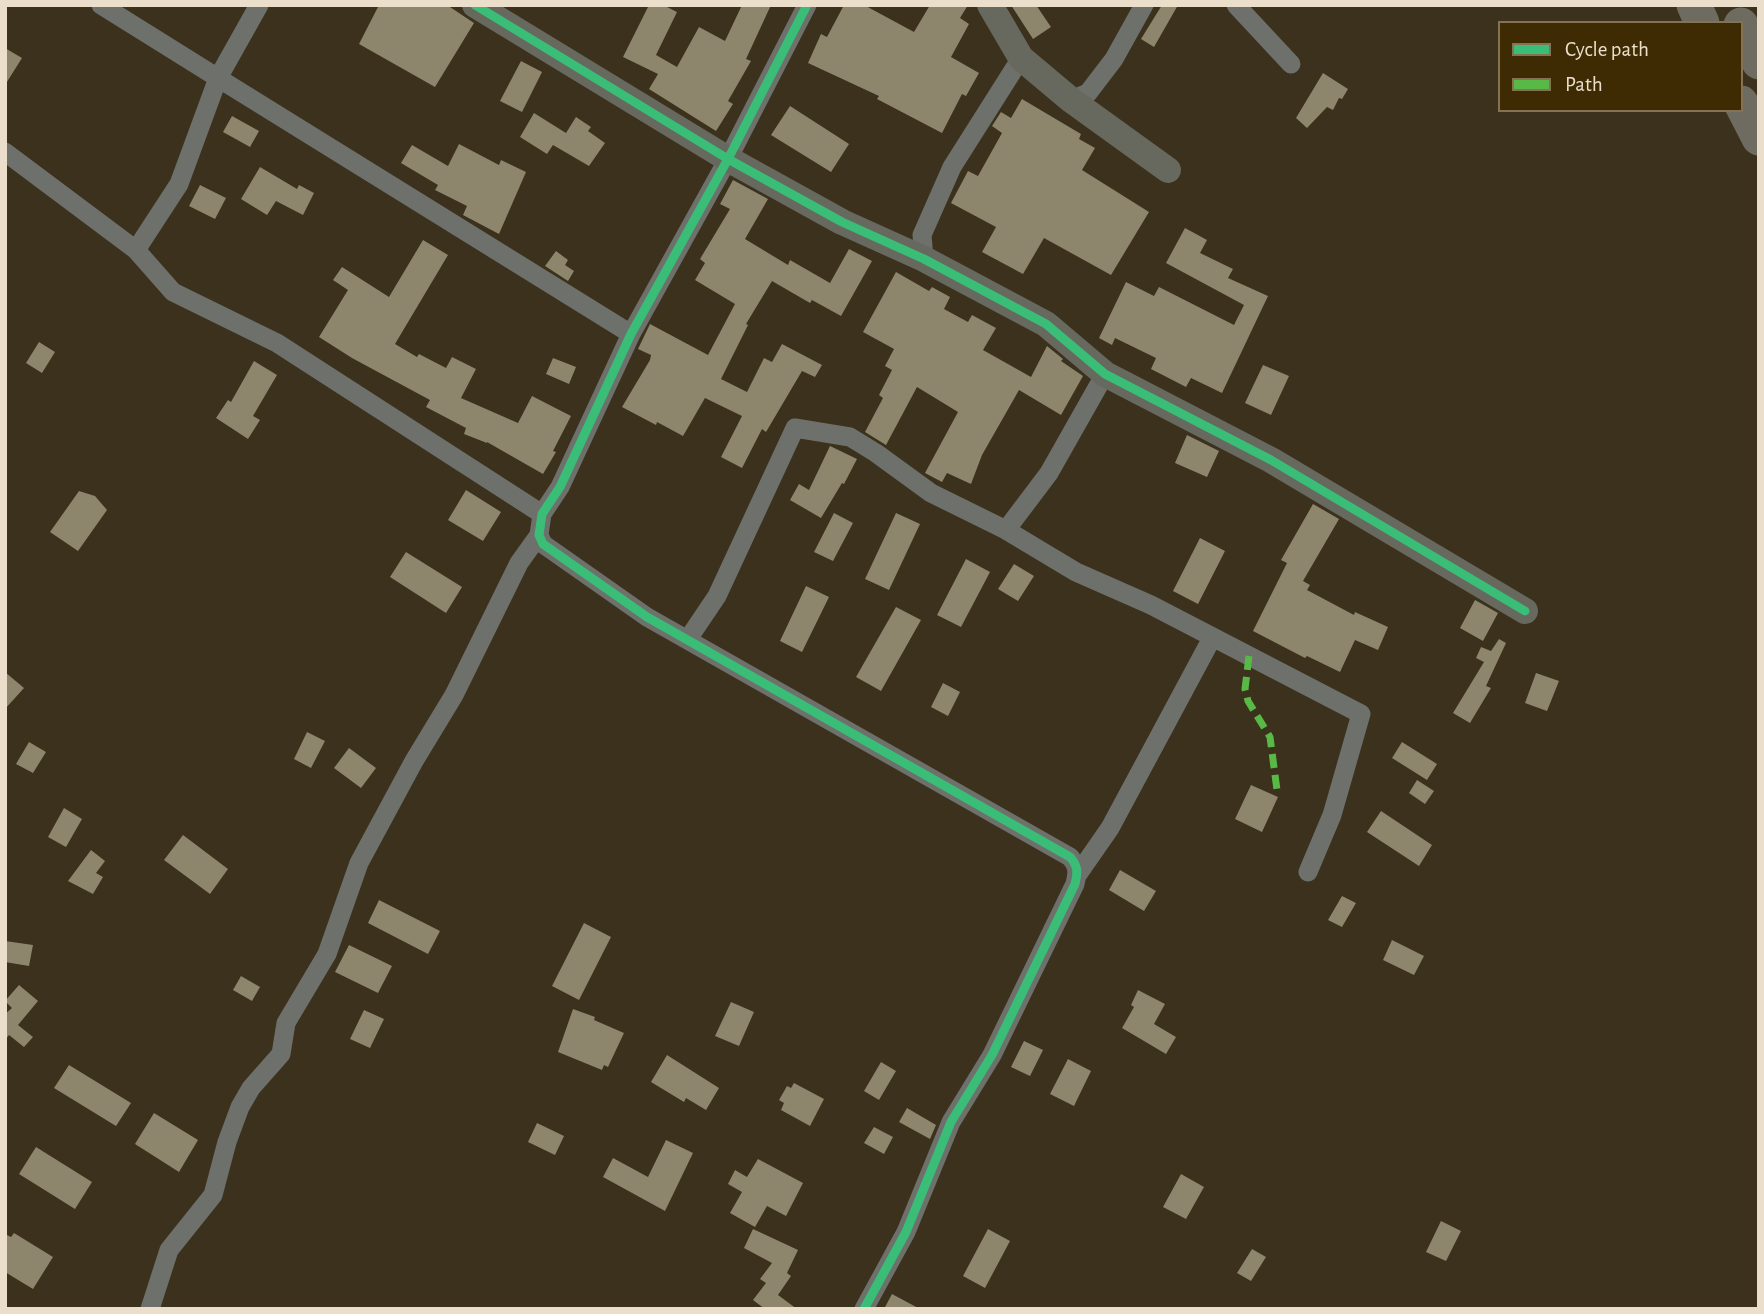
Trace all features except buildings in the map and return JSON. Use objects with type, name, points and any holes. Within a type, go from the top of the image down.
[{"type":"highway","points":[[1694,5],[1701,21]]},
{"type":"highway","points":[[1732,5],[1740,21]]},
{"type":"highway","points":[[1743,28],[1759,62]]},
{"type":"highway","points":[[1743,107],[1759,138]]},
{"type":"street","points":[[101,5],[631,334]]},
{"type":"street","points":[[136,250],[179,184],[218,78],[259,5]]},
{"type":"street","points":[[475,5],[728,159],[842,222],[895,245],[923,247],[1046,324],[1105,374],[1271,460],[1525,611]]},
{"type":"street","points":[[150,1309],[169,1250],[213,1195],[227,1142],[240,1107],[251,1088],[281,1054],[286,1023],[327,954],[359,863],[414,761],[454,695],[519,563],[539,535],[542,514],[560,487],[631,334],[728,159],[807,5]]},
{"type":"street","points":[[990,5],[1021,58],[1072,100],[1168,170]]},
{"type":"street","points":[[1072,100],[1087,93],[1114,59],[1144,5]]},
{"type":"street","points":[[1236,5],[1292,64]]},
{"type":"street","points":[[923,247],[952,167],[1021,58]]},
{"type":"street","points":[[5,152],[136,250],[173,292],[277,343],[542,514]]},
{"type":"street","points":[[1006,530],[1049,473],[1105,374]]},
{"type":"street","points":[[688,639],[717,596],[795,428],[850,437],[931,493],[1006,530],[1076,572],[1151,605],[1361,714],[1332,815],[1308,872]]},
{"type":"street","points":[[539,535],[543,544],[647,617],[1070,857],[1076,864],[1078,874]]},
{"type":"street","points":[[864,1309],[906,1232],[951,1122],[992,1055],[1078,874],[1110,828],[1212,638]]},
{"type":"marked path","points":[[1249,656],[1245,689],[1248,701],[1270,737],[1277,790]]},
{"type":"cycle path","points":[[475,5],[728,159],[842,222],[924,259],[1046,324],[1105,374],[1271,460],[1525,611]]},
{"type":"cycle path","points":[[807,5],[728,159],[631,334],[560,487],[542,514],[539,535],[543,544],[647,617],[1070,857],[1076,866],[1075,884],[992,1055],[951,1122],[906,1232],[864,1309]]}]
